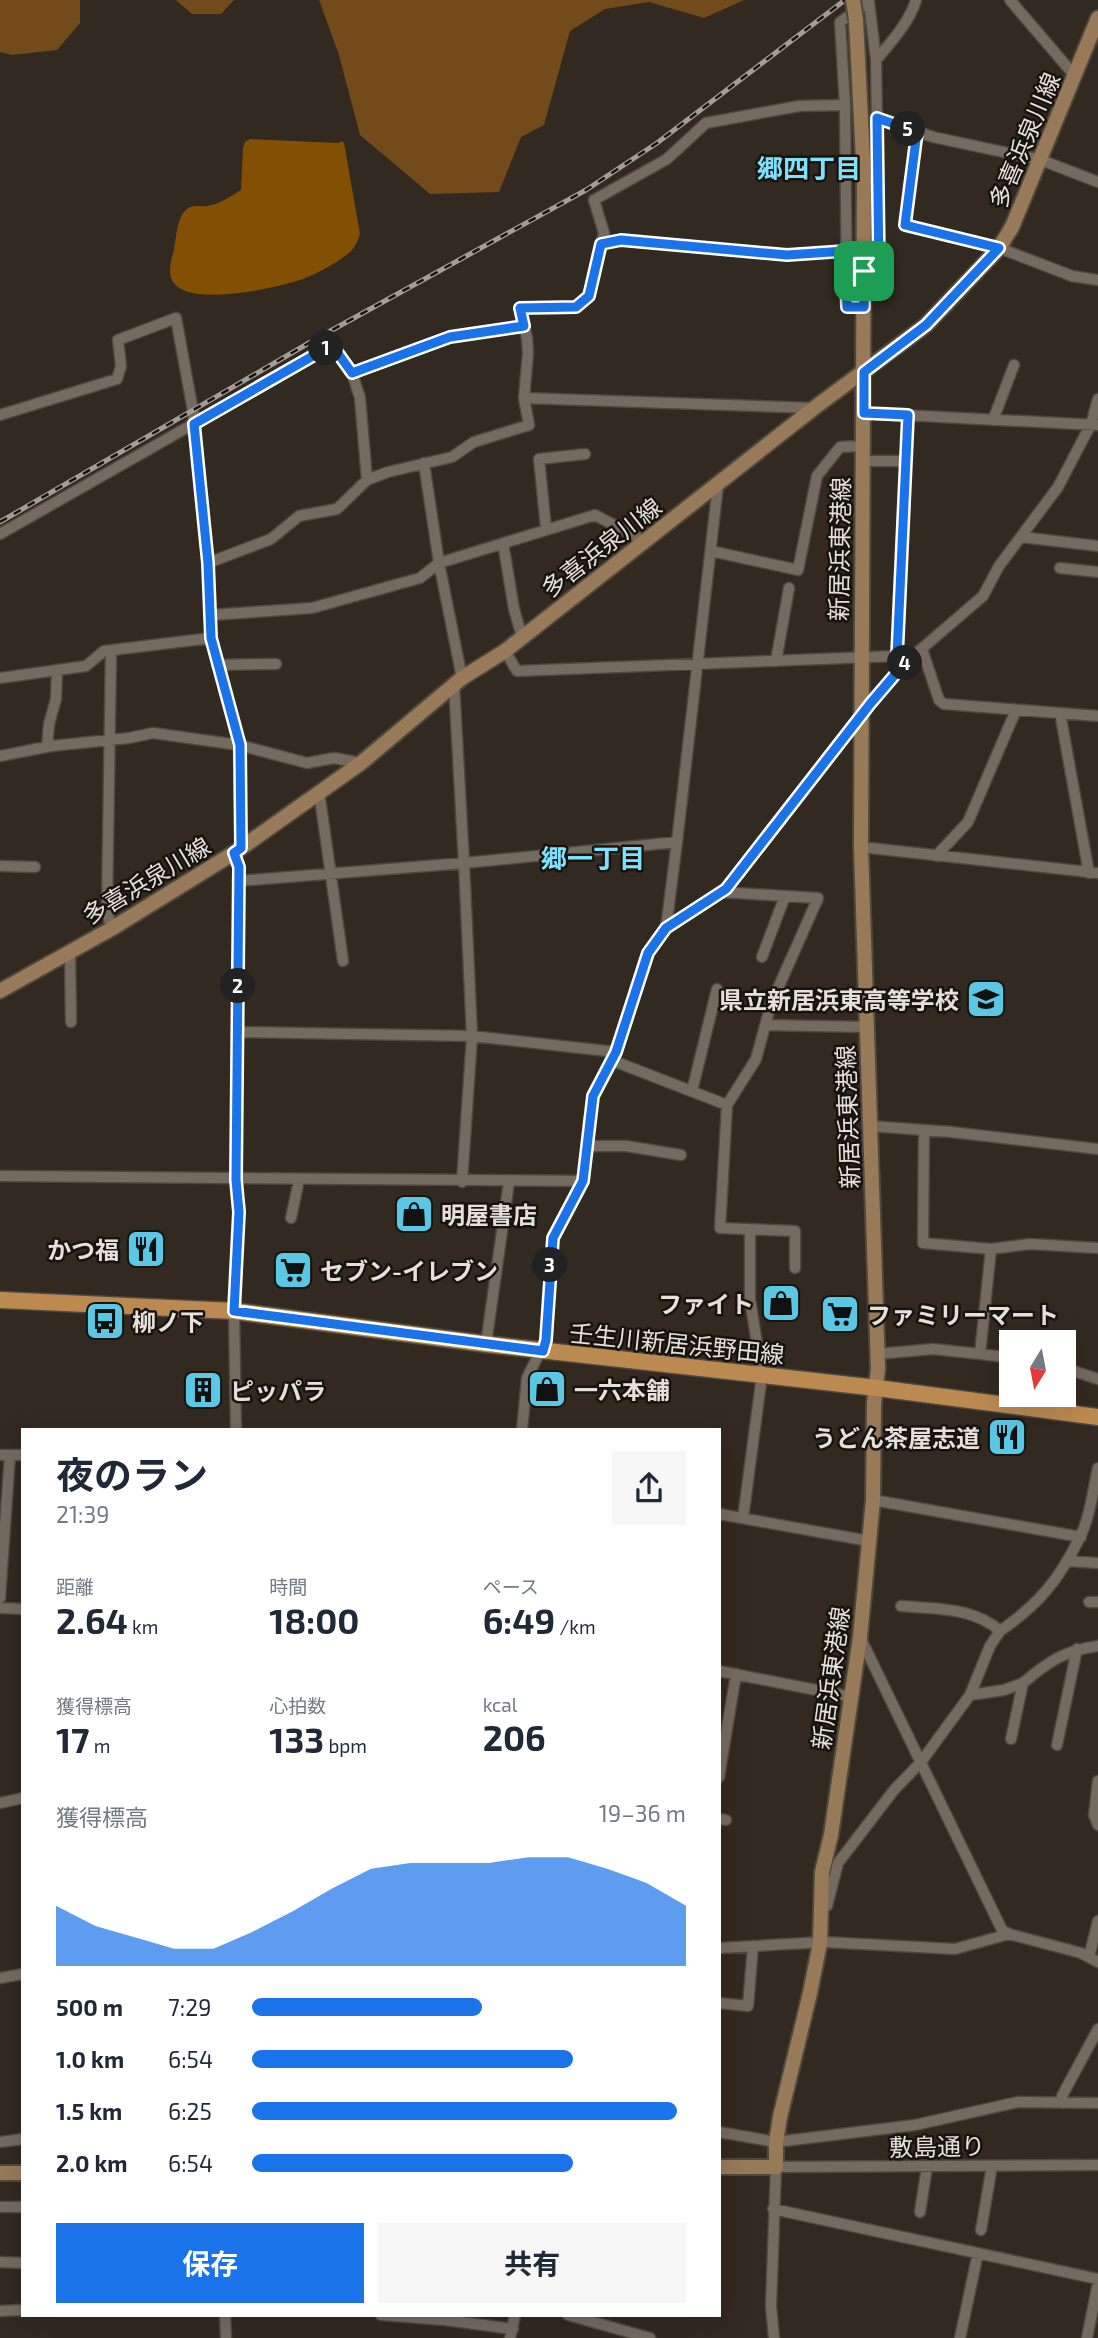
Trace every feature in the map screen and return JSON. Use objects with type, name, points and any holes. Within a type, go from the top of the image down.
[{"type":"main road","name":"新居浜東港線","points":[[776,2167],[776,2142],[822,1943],[822,1872],[831,1835],[860,1637],[873,1500],[874,1403],[877,1388],[861,847],[863,167],[853,0]]},
{"type":"main road","name":"多喜浜泉川線","points":[[0,991],[111,929],[238,851],[361,763],[458,681],[505,651],[814,408],[926,325],[999,248],[1012,227],[1098,18]]},
{"type":"main road","name":"壬生川新居浜野田線","points":[[0,1300],[234,1311],[1098,1417]]},
{"type":"main road","points":[[721,2167],[776,2167]]},
{"type":"main road","points":[[0,2173],[21,2174]]},
{"type":"street","points":[[876,60],[896,36],[913,10],[916,0]]},
{"type":"street","points":[[1010,0],[1075,76]]},
{"type":"street","points":[[864,271],[879,270],[876,60],[869,2],[840,22],[845,105],[847,307],[864,307]]},
{"type":"street","points":[[208,563],[271,538],[299,516],[337,509],[367,480],[452,457],[474,442],[529,425],[524,398],[528,353],[520,308],[576,307],[589,296],[604,233],[594,200],[667,159],[706,123],[799,106],[845,105]]},
{"type":"street","points":[[877,118],[917,132],[1041,160],[1098,182]]},
{"type":"street","points":[[917,132],[905,225],[999,248],[1072,276],[1098,280]]},
{"type":"street","points":[[601,244],[621,240],[787,255],[845,251]]},
{"type":"street","points":[[0,415],[117,379],[121,366],[118,340],[176,318],[194,424],[208,563],[211,638],[240,745],[236,1180],[239,1212],[234,1311],[236,1428]]},
{"type":"street","points":[[352,373],[450,337],[524,326]]},
{"type":"street","points":[[0,534],[332,345],[352,373],[360,398],[367,480]]},
{"type":"street","points":[[993,420],[1014,365]]},
{"type":"street","points":[[524,398],[814,408]]},
{"type":"street","points":[[522,1428],[527,1378],[543,1351],[546,1340],[553,1238],[583,1181],[593,1096],[613,1056],[648,953],[666,928],[721,892],[905,663],[983,596],[999,566],[1058,487],[1094,425],[1098,399]]},
{"type":"street","points":[[864,413],[1094,425]]},
{"type":"street","points":[[897,656],[908,415]]},
{"type":"street","points":[[711,551],[798,570],[817,476],[840,447],[905,461]]},
{"type":"street","points":[[546,528],[539,459],[585,454]]},
{"type":"street","points":[[424,463],[458,681],[472,1036],[462,1182]]},
{"type":"street","points":[[666,928],[718,485]]},
{"type":"street","points":[[211,615],[312,608],[419,578],[439,563],[594,515],[643,541]]},
{"type":"street","points":[[1021,537],[1098,546]]},
{"type":"street","points":[[503,542],[514,609],[522,636]]},
{"type":"street","points":[[1060,568],[1098,572]]},
{"type":"street","points":[[776,661],[789,588]]},
{"type":"street","points":[[0,678],[86,666],[104,652],[211,638]]},
{"type":"street","points":[[922,649],[939,700],[944,705],[1098,716]]},
{"type":"street","points":[[111,651],[107,908],[111,929]]},
{"type":"street","points":[[505,651],[517,671],[897,656],[905,663]]},
{"type":"street","points":[[217,665],[276,664]]},
{"type":"street","points":[[47,747],[48,724],[56,699],[57,670]]},
{"type":"street","points":[[936,856],[968,822],[1016,710]]},
{"type":"street","points":[[861,847],[1094,873],[1060,713]]},
{"type":"street","points":[[0,755],[153,733],[240,745],[307,763],[334,758],[361,763]]},
{"type":"street","points":[[319,791],[343,961]]},
{"type":"street","points":[[238,881],[677,842]]},
{"type":"street","points":[[0,866],[35,867]]},
{"type":"street","points":[[721,892],[818,898],[771,1004],[756,1059],[727,1105],[720,1228],[795,1231],[795,1268]]},
{"type":"street","points":[[762,957],[785,896]]},
{"type":"street","points":[[70,952],[71,1021]]},
{"type":"street","points":[[692,1091],[717,989]]},
{"type":"street","points":[[765,1024],[867,1027]]},
{"type":"street","points":[[237,1032],[472,1036],[613,1056],[727,1105]]},
{"type":"street","points":[[870,1126],[1098,1149]]},
{"type":"street","points":[[924,1130],[923,1243],[991,1249],[1030,1244],[1098,1248]]},
{"type":"street","points":[[587,1146],[626,1146],[681,1154]]},
{"type":"street","points":[[0,1177],[583,1181]]},
{"type":"street","points":[[291,1218],[299,1180]]},
{"type":"street","points":[[486,1344],[509,1182]]},
{"type":"street","points":[[743,1518],[762,1375],[750,1299],[750,1230]]},
{"type":"street","points":[[981,1354],[991,1249]]},
{"type":"street","points":[[877,1354],[933,1349],[999,1356]]},
{"type":"street","points":[[1076,1372],[1098,1379]]},
{"type":"street","points":[[0,1598],[5,1455]]},
{"type":"street","points":[[822,1943],[827,1900],[838,1863],[894,1790],[921,1762],[970,1695],[990,1646],[1000,1632],[1054,1584],[1080,1537],[1098,1468]]},
{"type":"street","points":[[873,1500],[1080,1537]]},
{"type":"street","points":[[721,1514],[869,1541]]},
{"type":"street","points":[[1068,1562],[1098,1563]]},
{"type":"street","points":[[901,1606],[971,1614],[990,1622],[1000,1632]]},
{"type":"street","points":[[0,1608],[21,1609]]},
{"type":"street","points":[[860,1637],[1002,1930],[1093,1959],[1098,1921]]},
{"type":"street","points":[[970,1695],[1004,1690],[1023,1683],[1046,1663],[1077,1649],[1098,1646]]},
{"type":"street","points":[[1057,1745],[1077,1649]]},
{"type":"street","points":[[721,1671],[852,1697]]},
{"type":"street","points":[[721,1765],[736,1674]]},
{"type":"street","points":[[1010,1739],[1023,1683]]},
{"type":"street","points":[[1098,1781],[1094,1815],[1098,1825]]},
{"type":"street","points":[[0,1803],[21,1798]]},
{"type":"street","points":[[721,1948],[822,1943],[955,1949],[1009,1934]]},
{"type":"street","points":[[721,2003],[748,2006],[753,1947]]},
{"type":"street","points":[[0,1978],[21,1974]]},
{"type":"street","points":[[1063,2103],[1062,2096],[1098,2029]]},
{"type":"street","points":[[721,2132],[776,2142],[915,2125],[1018,2102],[1098,2104]]},
{"type":"street","points":[[0,2142],[21,2139]]},
{"type":"street","name":"敷島通り","points":[[776,2167],[1098,2165]]},
{"type":"street","points":[[981,2230],[992,2166]]},
{"type":"street","points":[[774,2338],[771,2306],[776,2167]]},
{"type":"street","points":[[920,2213],[927,2167]]},
{"type":"street","points":[[0,2207],[21,2207]]},
{"type":"street","points":[[773,2209],[1098,2281],[1087,2338]]},
{"type":"street","points":[[960,2338],[978,2253]]},
{"type":"street","points":[[0,2262],[21,2263]]},
{"type":"street","points":[[0,2311],[21,2311]]},
{"type":"street","points":[[225,2317],[226,2338]]},
{"type":"street","points":[[406,2317],[454,2321],[511,2334]]},
{"type":"street","points":[[575,2317],[650,2338]]},
{"type":"shaded area","points":[[0,0],[80,0],[80,23],[57,50],[12,55],[0,52]]},
{"type":"shaded area","points":[[176,0],[234,0],[221,14],[192,14]]},
{"type":"shaded area","points":[[319,0],[744,0],[704,18],[649,2],[605,9],[570,31],[544,125],[521,137],[499,192],[430,194],[360,135],[339,55]]},
{"type":"shaded area","points":[[250,139],[342,141],[360,234],[357,241],[352,250],[333,264],[291,283],[235,294],[197,294],[182,290],[173,282],[170,270],[177,229],[183,213],[191,207],[216,204],[241,190],[243,148],[245,142]]},
{"type":"railway","points":[[0,522],[314,340],[586,190],[657,143],[845,0]]},
{"type":"place","name":"県立新居浜東高等学校","points":[[986,999]]},
{"type":"place","name":"明屋書店","points":[[414,1214]]},
{"type":"place","name":"かつ福","points":[[146,1249]]},
{"type":"place","name":"セブン-イレブン","points":[[293,1270]]},
{"type":"place","name":"ファイト","points":[[781,1303]]},
{"type":"place","name":"ファミリーマート","points":[[840,1314]]},
{"type":"place","name":"柳ノ下","points":[[105,1321]]},
{"type":"place","name":"一六本舗","points":[[547,1389]]},
{"type":"place","name":"ピッパラ","points":[[203,1390]]},
{"type":"place","name":"うどん茶屋志道","points":[[1007,1437]]},
{"type":"district","name":"郷四丁目","points":[[809,167]]},
{"type":"district","name":"郷一丁目","points":[[593,857]]},
{"type":"route","points":[[877,118],[917,132],[905,225],[999,248],[926,325],[864,372],[864,413],[908,415],[897,656],[905,663],[726,889],[666,928],[648,953],[616,1052],[593,1096],[583,1181],[553,1238],[543,1351],[234,1311],[239,1212],[236,1180],[239,867],[234,853],[241,848],[240,745],[211,638],[208,563],[194,424],[332,345],[352,373],[450,337],[524,326],[520,308],[576,307],[589,296],[601,244],[621,240],[787,255],[845,251],[847,307],[864,307],[864,271],[879,270],[877,118]]}]
